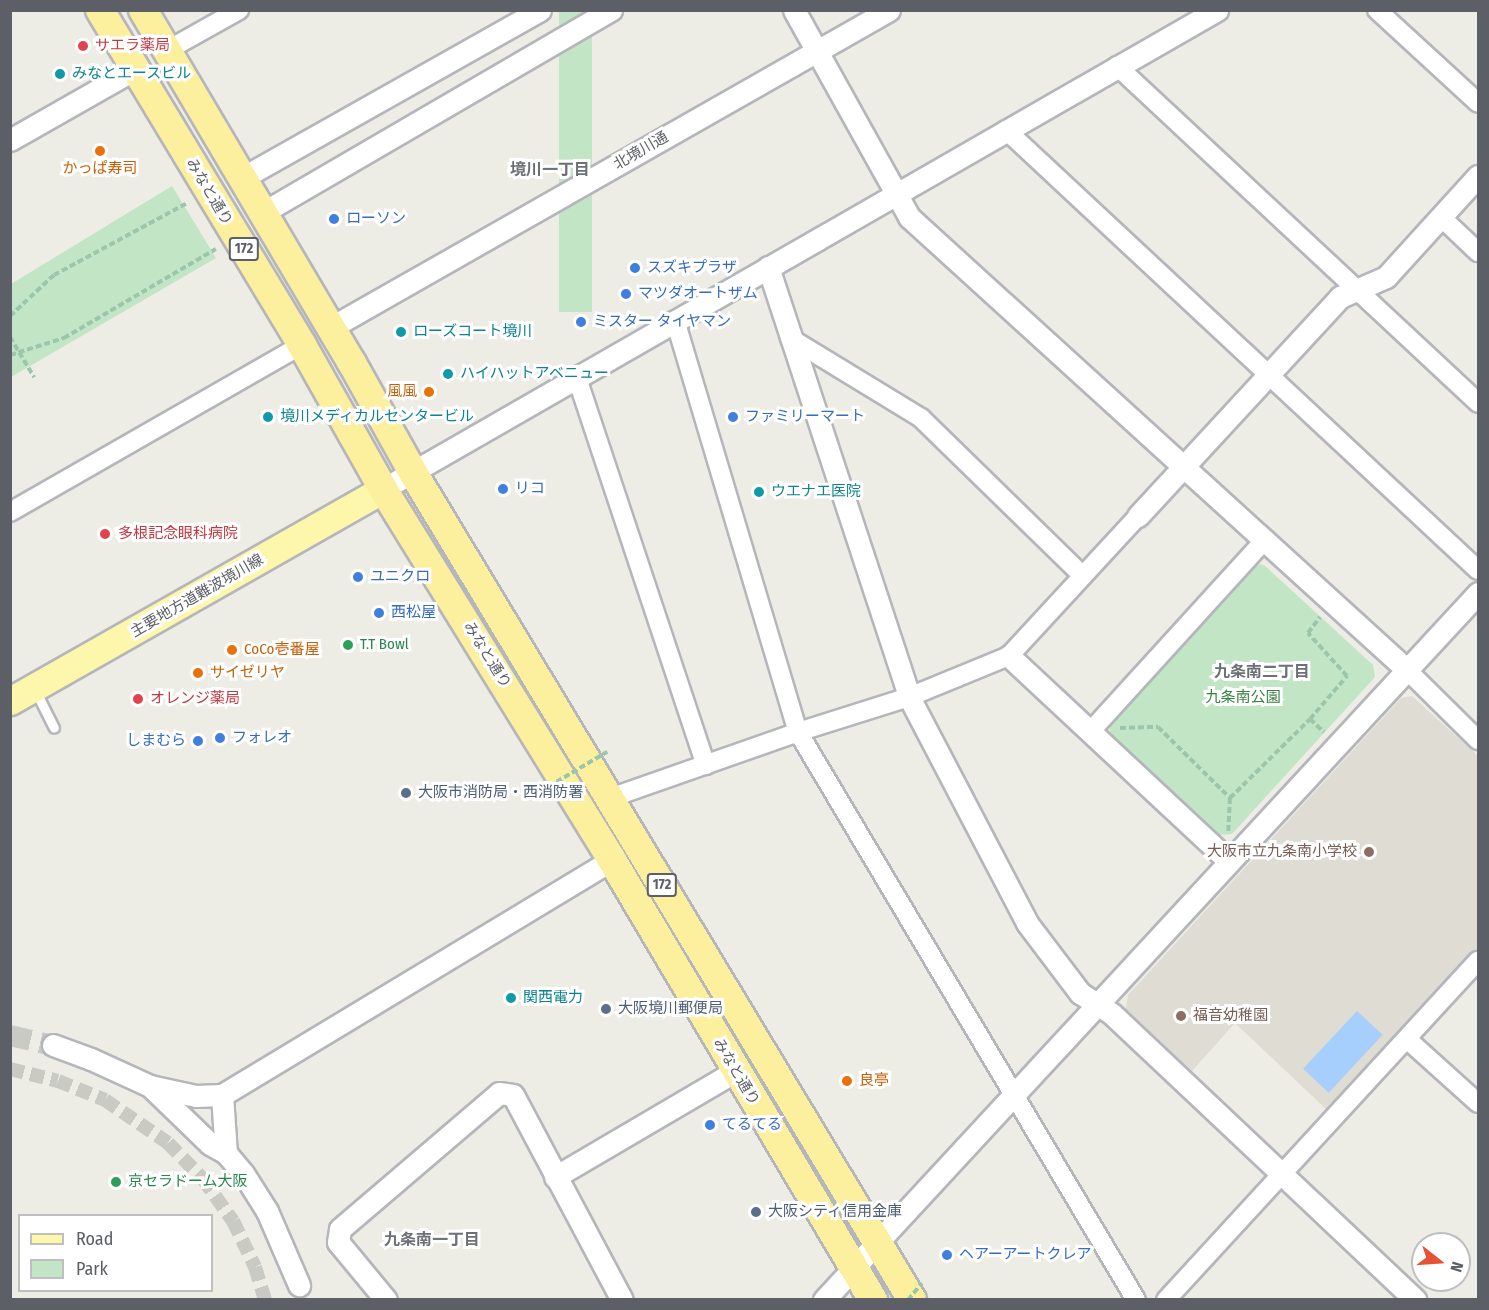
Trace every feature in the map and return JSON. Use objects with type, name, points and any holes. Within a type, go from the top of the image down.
[{"type":"highway","name":"みなと通り","points":[[100,10],[302,345],[383,489],[612,860],[873,1299]]},
{"type":"highway","name":"みなと通り","points":[[143,10],[412,471],[878,1242],[914,1294]]},
{"type":"main road","name":"主要地方道難波境川線","points":[[10,701],[383,489]]},
{"type":"street","points":[[166,51],[238,10]]},
{"type":"street","points":[[242,178],[540,10]]},
{"type":"street","points":[[262,213],[610,10]]},
{"type":"street","points":[[794,10],[909,217],[1185,466],[1332,603],[1474,728]]},
{"type":"street","name":"北境川通","points":[[330,328],[889,10]]},
{"type":"street","points":[[383,489],[1217,10]]},
{"type":"street","points":[[1377,10],[1479,103]]},
{"type":"street","points":[[1117,66],[1479,403]]},
{"type":"street","points":[[10,140],[135,69]]},
{"type":"street","points":[[1006,130],[1479,570]]},
{"type":"street","points":[[610,798],[798,732],[909,697],[1009,656],[1340,297],[1386,277],[1479,176]]},
{"type":"street","points":[[1442,218],[1479,252]]},
{"type":"street","points":[[768,267],[909,697],[1027,923],[1080,993],[1112,1014],[1416,1299]]},
{"type":"street","points":[[675,320],[798,732],[1136,1299]]},
{"type":"street","points":[[790,338],[921,418],[1082,575]]},
{"type":"street","points":[[10,512],[302,345]]},
{"type":"street","points":[[577,378],[706,765]]},
{"type":"street","points":[[1094,728],[1264,541]]},
{"type":"street","points":[[824,1299],[1479,593]]},
{"type":"street","points":[[1009,656],[1094,728],[1229,861]]},
{"type":"street","points":[[53,1046],[91,1059],[150,1086],[196,1096],[222,1095],[612,860]]},
{"type":"street","points":[[1166,1299],[1479,961]]},
{"type":"street","points":[[1408,1040],[1479,1103]]},
{"type":"street","points":[[555,1177],[736,1071]]},
{"type":"street","points":[[150,1086],[210,1144],[226,1153],[243,1173],[267,1211],[299,1285]]},
{"type":"street","points":[[386,1299],[338,1242],[340,1229],[500,1093],[513,1095],[622,1299]]},
{"type":"street","points":[[222,1095],[226,1153]]},
{"type":"lane","points":[[34,688],[54,728]]},
{"type":"path","points":[[10,316],[54,275],[189,201]]},
{"type":"path","points":[[10,355],[19,350],[64,338],[218,248]]},
{"type":"path","points":[[10,337],[34,377]]},
{"type":"path","points":[[1228,838],[1230,798],[1310,719],[1347,676],[1308,633],[1332,603]]},
{"type":"path","points":[[1310,719],[1327,734]]},
{"type":"path","points":[[1094,728],[1158,728],[1230,798]]},
{"type":"path","points":[[541,791],[607,752]]},
{"type":"shaded area","name":"大阪市立九条南小学校","points":[[1412,696],[1478,756],[1478,949],[1327,1110],[1235,1023],[1192,1071],[1126,1009],[1128,995],[1401,698]]},
{"type":"green space","points":[[559,11],[592,11],[592,312],[559,312]]},
{"type":"green space","points":[[172,186],[216,258],[11,377],[11,284]]},
{"type":"green space","name":"九条南公園","points":[[1254,564],[1264,565],[1373,665],[1375,677],[1232,834],[1219,835],[1110,734],[1109,722]]},
{"type":"water","points":[[1357,1011],[1383,1035],[1329,1093],[1303,1069]]},
{"type":"tunnel","points":[[10,1035],[53,1045]]},
{"type":"tunnel","points":[[10,1069],[58,1081],[105,1100],[168,1143],[203,1179],[233,1221],[255,1267],[265,1300]]},
{"type":"place","name":"サエラ薬局","points":[[83,46]]},
{"type":"place","name":"みなとエースビル","points":[[60,74]]},
{"type":"place","name":"かっぱ寿司","points":[[100,151]]},
{"type":"place","name":"ローソン","points":[[334,219]]},
{"type":"place","name":"スズキプラザ","points":[[635,268]]},
{"type":"place","name":"マツダオートザム","points":[[626,294]]},
{"type":"place","name":"ミスター タイヤマン","points":[[581,322]]},
{"type":"place","name":"ローズコート境川","points":[[401,332]]},
{"type":"place","name":"ハイハットアベニュー","points":[[448,374]]},
{"type":"place","name":"風風","points":[[429,392]]},
{"type":"place","name":"境川メディカルセンタービル","points":[[268,417]]},
{"type":"place","name":"ファミリーマート","points":[[733,417]]},
{"type":"place","name":"リコ","points":[[503,489]]},
{"type":"place","name":"ウエナエ医院","points":[[759,492]]},
{"type":"place","name":"多根記念眼科病院","points":[[105,534]]},
{"type":"place","name":"ユニクロ","points":[[358,577]]},
{"type":"place","name":"西松屋","points":[[379,613]]},
{"type":"place","name":"T.T Bowl","points":[[348,645]]},
{"type":"place","name":"CoCo壱番屋","points":[[232,650]]},
{"type":"place","name":"サイゼリヤ","points":[[198,673]]},
{"type":"place","name":"オレンジ薬局","points":[[138,699]]},
{"type":"place","name":"フォレオ","points":[[220,738]]},
{"type":"place","name":"しまむら","points":[[198,741]]},
{"type":"place","name":"大阪市消防局・西消防署","points":[[406,793]]},
{"type":"place","name":"大阪市立九条南小学校","points":[[1369,852]]},
{"type":"place","name":"関西電力","points":[[511,998]]},
{"type":"place","name":"大阪境川郵便局","points":[[606,1009]]},
{"type":"place","name":"福音幼稚園","points":[[1181,1016]]},
{"type":"place","name":"良亭","points":[[847,1081]]},
{"type":"place","name":"てるてる","points":[[710,1125]]},
{"type":"place","name":"京セラドーム大阪","points":[[116,1182]]},
{"type":"place","name":"大阪シティ信用金庫","points":[[756,1212]]},
{"type":"place","name":"ヘアーアートクレア","points":[[947,1255]]},
{"type":"district","name":"境川一丁目","points":[[550,170]]},
{"type":"district","name":"九条南二丁目","points":[[1262,672]]},
{"type":"district","name":"九条南一丁目","points":[[432,1240]]}]
